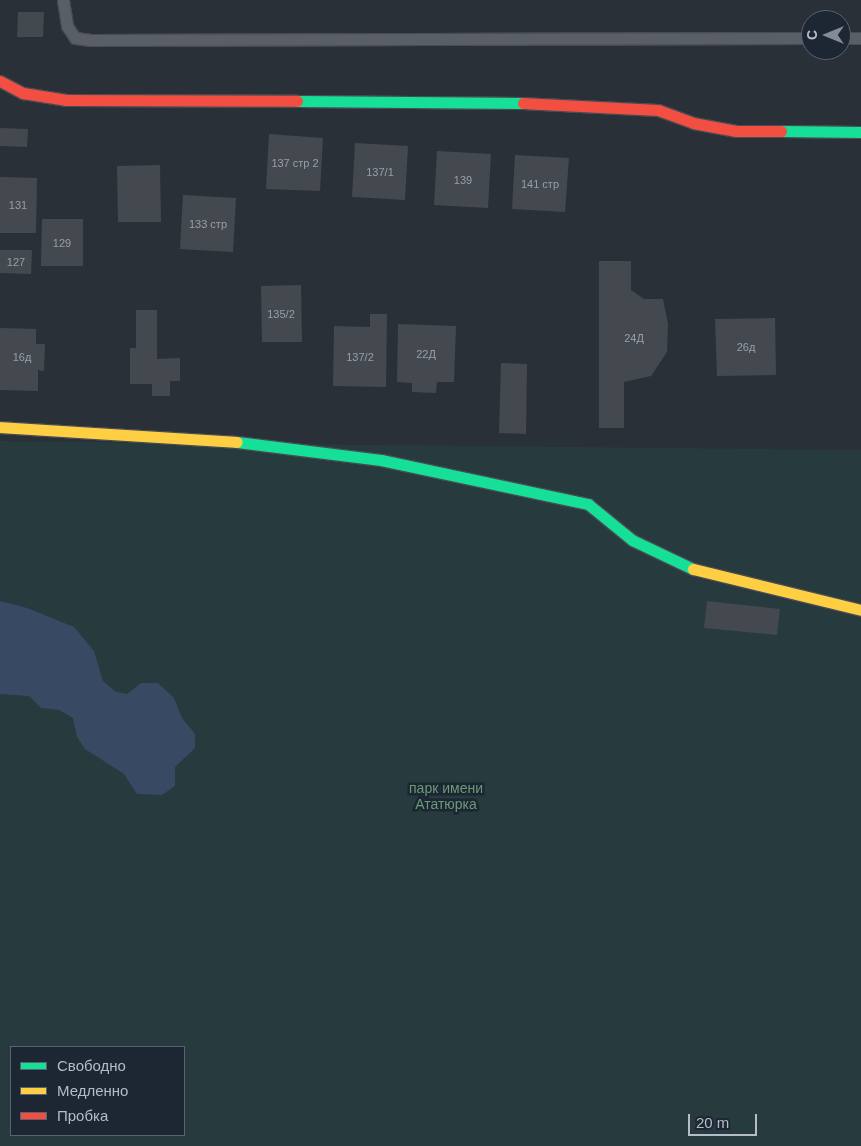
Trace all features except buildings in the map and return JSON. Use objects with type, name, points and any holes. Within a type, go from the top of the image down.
[{"type":"street","points":[[0,81],[23,93],[66,100],[488,102],[658,110],[692,123],[736,131],[861,132]]},
{"type":"street","points":[[0,427],[262,443],[391,462],[588,504],[615,523],[632,540],[693,568],[824,603],[861,610]]},
{"type":"lane","points":[[63,0],[67,26],[75,38],[91,40],[801,38]]},
{"type":"green space","name":"парк имени Ататюрка","points":[[0,441],[861,450],[861,1146],[0,1146]]},
{"type":"water","points":[[0,601],[27,608],[74,627],[94,651],[103,681],[116,692],[127,694],[141,683],[158,683],[174,698],[182,718],[195,734],[195,748],[175,767],[175,786],[162,795],[137,794],[124,774],[85,749],[77,737],[73,718],[59,710],[41,708],[29,696],[0,694]]},
{"type":"traffic: fast","points":[[297,101],[523,103]]},
{"type":"traffic: fast","points":[[781,131],[861,132]]},
{"type":"traffic: fast","points":[[237,442],[381,460],[588,504],[632,540],[693,569]]},
{"type":"traffic: slow","points":[[0,427],[237,442]]},
{"type":"traffic: slow","points":[[693,569],[861,610]]},
{"type":"traffic: jam","points":[[0,81],[23,93],[66,100],[297,101]]},
{"type":"traffic: jam","points":[[523,103],[658,110],[693,123],[736,131],[781,131]]}]
